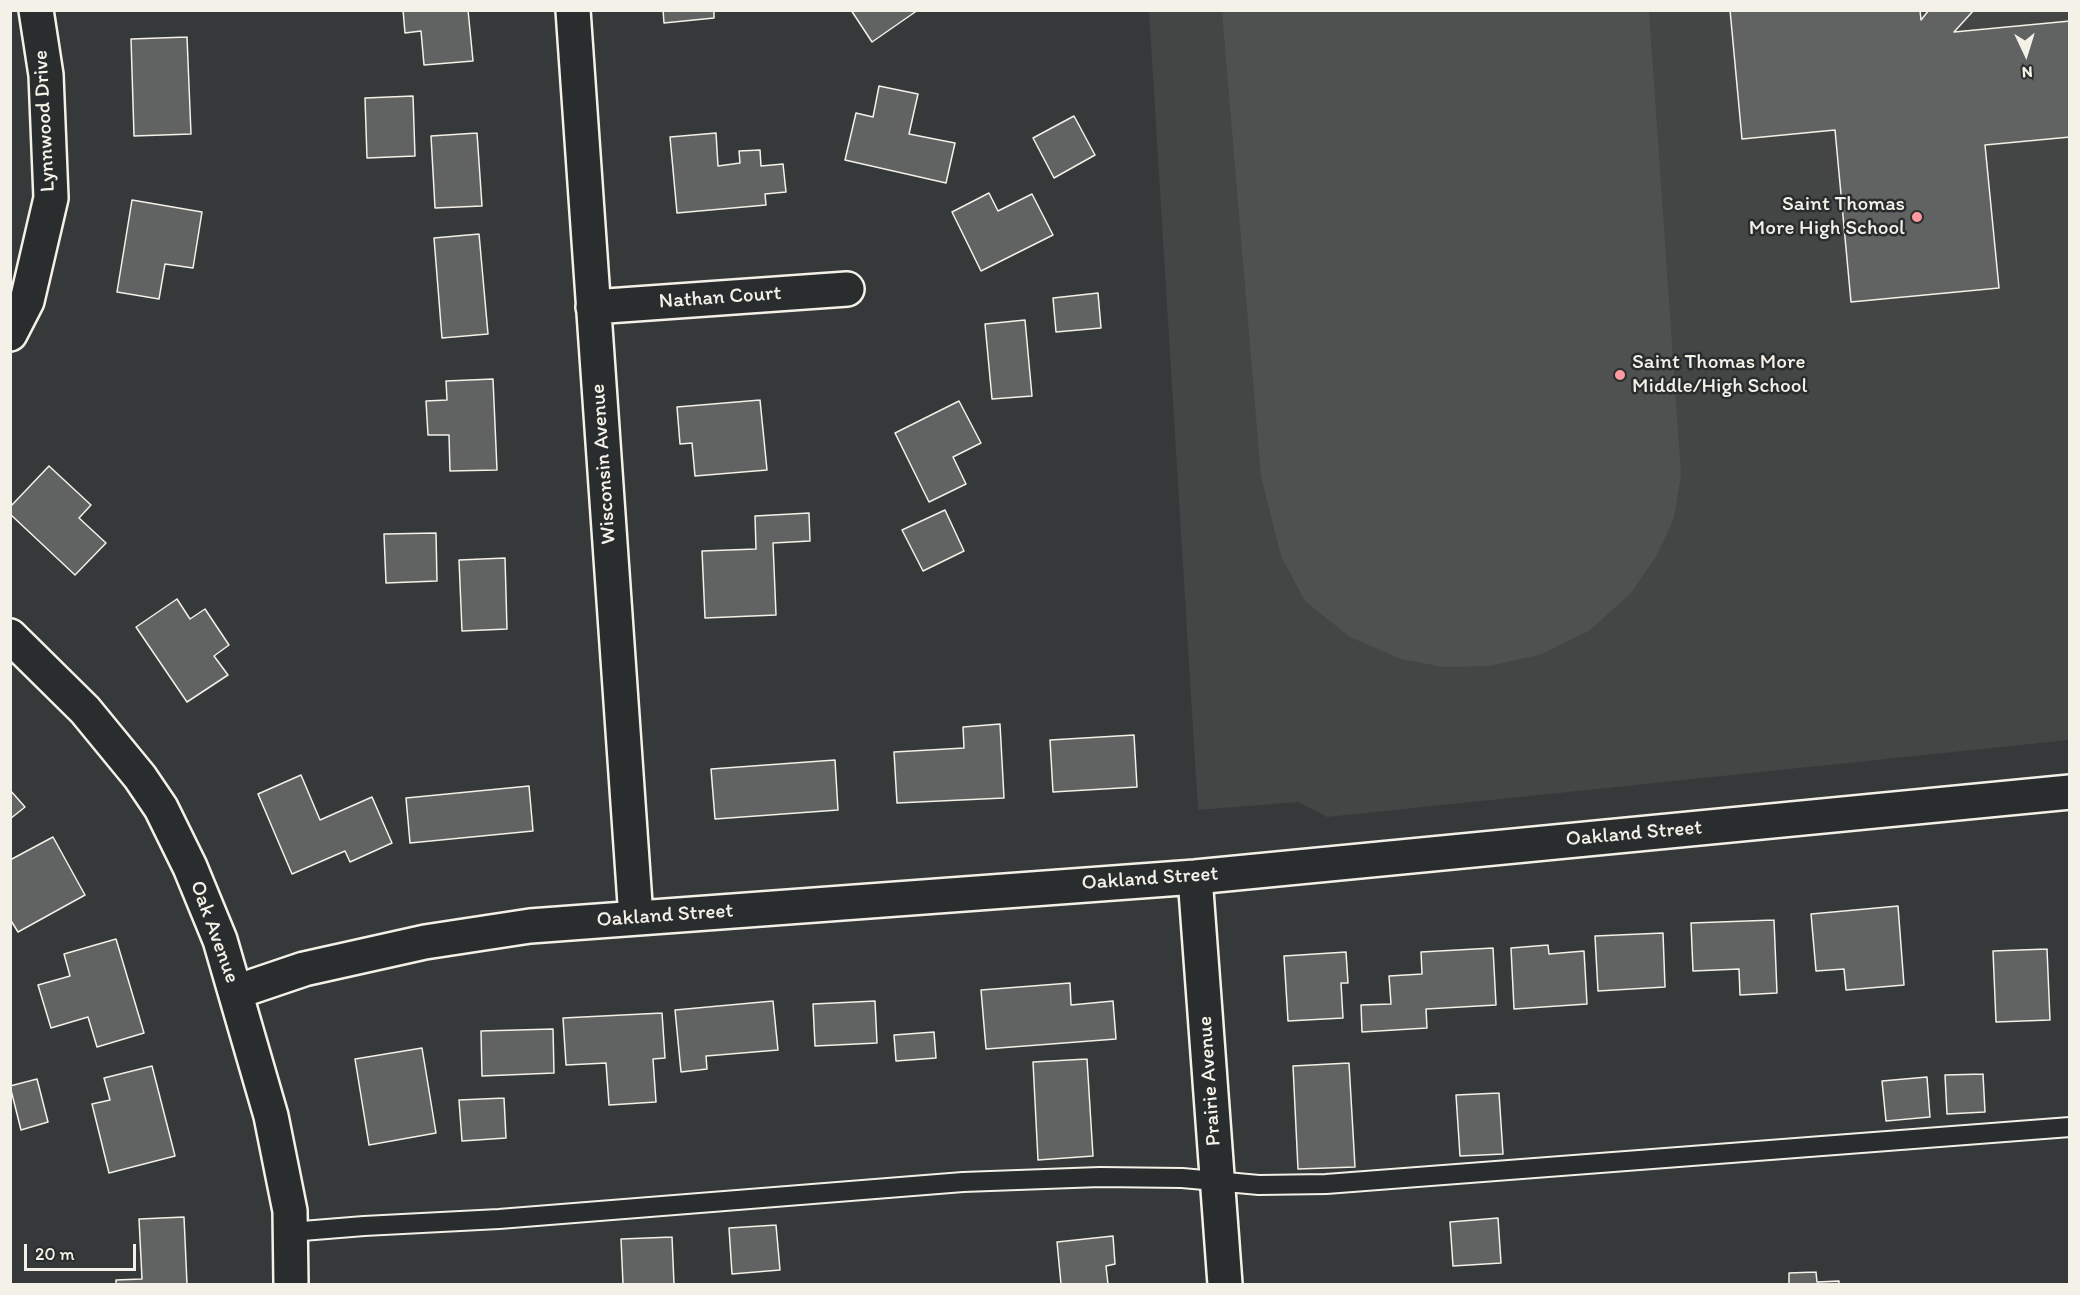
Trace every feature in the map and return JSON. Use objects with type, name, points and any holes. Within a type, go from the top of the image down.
[{"type":"street","name":"Lynnwood Drive","points":[[10,334],[27,301],[51,198],[46,75],[36,10]]},
{"type":"street","name":"Wisconsin Avenue","points":[[573,10],[636,918]]},
{"type":"street","name":"Nathan Court","points":[[593,308],[847,288]]},
{"type":"street","name":"Oak Avenue","points":[[10,636],[85,710],[140,777],[161,808],[190,867],[220,940],[271,1116],[290,1211],[291,1284]]},
{"type":"street","name":"Oakland Street","points":[[236,992],[304,969],[424,942],[530,926],[1195,877],[2070,792]]},
{"type":"street","name":"Prairie Avenue","points":[[1195,877],[1225,1284]]},
{"type":"lane","points":[[290,1232],[499,1219],[963,1182],[1100,1177],[1182,1178],[1259,1185],[1326,1184],[2070,1127]]},
{"type":"shaded area","name":"Saint Thomas More Middle/High School","points":[[1149,11],[2069,11],[2069,740],[1327,817],[1298,802],[1198,810]]},
{"type":"shaded area","points":[[1222,11],[1649,11],[1681,475],[1674,518],[1657,555],[1631,593],[1589,631],[1539,655],[1489,666],[1444,667],[1401,659],[1350,637],[1305,601],[1281,556],[1261,476]]},
{"type":"building","points":[[403,10],[468,10],[473,61],[424,65],[421,31],[405,33]]},
{"type":"building","points":[[663,10],[714,10],[714,18],[664,23]]},
{"type":"building","points":[[851,10],[918,10],[872,42]]},
{"type":"building","name":"Saint Thomas More High School","points":[[1730,10],[1920,10],[1921,20],[1929,10],[1974,10],[1954,32],[2070,21],[2070,137],[1985,145],[1999,288],[1851,302],[1835,130],[1742,139]]},
{"type":"building","points":[[187,37],[191,134],[134,136],[131,39]]},
{"type":"building","points":[[879,86],[918,94],[909,134],[955,143],[946,183],[845,160],[856,113],[873,117]]},
{"type":"building","points":[[413,96],[415,156],[367,158],[365,98]]},
{"type":"building","points":[[1074,116],[1095,155],[1054,178],[1033,138]]},
{"type":"building","points":[[477,133],[482,206],[435,208],[431,136]]},
{"type":"building","points":[[716,133],[718,166],[740,163],[739,151],[760,150],[761,166],[783,164],[786,192],[765,194],[766,205],[677,213],[670,137]]},
{"type":"building","points":[[989,193],[998,211],[1032,194],[1053,235],[981,271],[952,212]]},
{"type":"building","points":[[132,200],[202,212],[193,268],[165,264],[159,299],[117,292]]},
{"type":"building","points":[[479,234],[488,334],[442,338],[434,238]]},
{"type":"building","points":[[1098,293],[1101,328],[1056,332],[1053,298]]},
{"type":"building","points":[[1025,320],[1032,396],[992,399],[985,324]]},
{"type":"building","points":[[493,379],[497,470],[450,471],[449,435],[428,435],[426,401],[447,400],[446,381]]},
{"type":"building","points":[[760,400],[767,470],[695,476],[692,443],[680,444],[677,407]]},
{"type":"building","points":[[959,401],[981,443],[953,457],[966,484],[929,502],[895,433]]},
{"type":"building","points":[[49,466],[91,505],[79,518],[106,543],[75,575],[10,514],[10,507]]},
{"type":"building","points":[[945,510],[964,551],[923,571],[902,530]]},
{"type":"building","points":[[809,513],[810,541],[773,543],[776,615],[705,618],[702,551],[756,549],[755,516]]},
{"type":"building","points":[[436,533],[437,581],[386,583],[384,534]]},
{"type":"building","points":[[505,558],[507,629],[462,631],[459,560]]},
{"type":"building","points":[[177,599],[190,619],[205,609],[229,645],[214,656],[228,675],[187,702],[136,627]]},
{"type":"building","points":[[1000,724],[1004,798],[897,803],[894,752],[964,748],[963,727]]},
{"type":"building","points":[[1134,735],[1137,787],[1053,792],[1050,740]]},
{"type":"building","points":[[835,760],[838,810],[715,819],[711,769]]},
{"type":"building","points":[[301,775],[320,820],[372,797],[392,843],[350,862],[345,851],[292,874],[258,794]]},
{"type":"building","points":[[529,786],[533,831],[410,843],[406,798]]},
{"type":"building","points":[[10,790],[25,807],[10,819]]},
{"type":"building","points":[[53,837],[85,895],[18,932],[10,919],[10,860]]},
{"type":"building","points":[[1898,906],[1904,985],[1846,990],[1844,969],[1816,971],[1811,914]]},
{"type":"building","points":[[1774,920],[1777,993],[1740,995],[1739,969],[1693,971],[1691,923]]},
{"type":"building","points":[[1663,933],[1665,987],[1598,991],[1595,936]]},
{"type":"building","points":[[116,939],[144,1033],[97,1047],[88,1017],[51,1028],[38,985],[70,976],[64,954]]},
{"type":"building","points":[[1548,945],[1549,954],[1584,951],[1587,1004],[1514,1009],[1511,948]]},
{"type":"building","points":[[1493,948],[1496,1005],[1426,1009],[1427,1028],[1362,1032],[1361,1005],[1391,1004],[1389,976],[1422,974],[1421,952]]},
{"type":"building","points":[[2047,949],[2050,1020],[1996,1022],[1993,951]]},
{"type":"building","points":[[1346,952],[1348,983],[1341,983],[1343,1018],[1288,1021],[1284,956]]},
{"type":"building","points":[[1070,983],[1071,1005],[1113,1001],[1116,1039],[986,1049],[981,990]]},
{"type":"building","points":[[773,1001],[778,1050],[706,1056],[707,1069],[681,1072],[675,1010]]},
{"type":"building","points":[[875,1001],[877,1043],[815,1046],[813,1004]]},
{"type":"building","points":[[662,1013],[665,1058],[653,1059],[656,1102],[609,1105],[606,1063],[566,1065],[563,1018]]},
{"type":"building","points":[[553,1029],[554,1073],[482,1076],[481,1031]]},
{"type":"building","points":[[934,1032],[936,1058],[896,1061],[894,1035]]},
{"type":"building","points":[[422,1048],[436,1133],[369,1145],[355,1059]]},
{"type":"building","points":[[1087,1059],[1093,1156],[1038,1160],[1033,1062]]},
{"type":"building","points":[[1349,1063],[1355,1167],[1298,1169],[1293,1066]]},
{"type":"building","points":[[152,1066],[175,1156],[109,1173],[92,1104],[110,1100],[104,1078]]},
{"type":"building","points":[[1983,1074],[1985,1112],[1947,1114],[1945,1075]]},
{"type":"building","points":[[1927,1077],[1930,1117],[1886,1121],[1882,1081]]},
{"type":"building","points":[[37,1079],[48,1122],[21,1130],[10,1086]]},
{"type":"building","points":[[1499,1093],[1503,1154],[1460,1156],[1456,1095]]},
{"type":"building","points":[[504,1098],[506,1138],[462,1141],[459,1100]]},
{"type":"building","points":[[184,1217],[187,1284],[116,1284],[116,1280],[142,1279],[139,1219]]},
{"type":"building","points":[[1498,1218],[1501,1263],[1453,1266],[1450,1222]]},
{"type":"building","points":[[776,1225],[780,1270],[732,1274],[729,1228]]},
{"type":"building","points":[[1113,1236],[1115,1264],[1106,1266],[1108,1284],[1061,1284],[1057,1242]]},
{"type":"building","points":[[672,1237],[674,1284],[623,1284],[621,1239]]},
{"type":"building","points":[[1816,1272],[1817,1282],[1839,1281],[1839,1284],[1789,1284],[1789,1273]]},
{"type":"place","name":"Saint Thomas More High School","points":[[1917,217]]},
{"type":"place","name":"Saint Thomas More Middle/High School","points":[[1620,375]]}]
